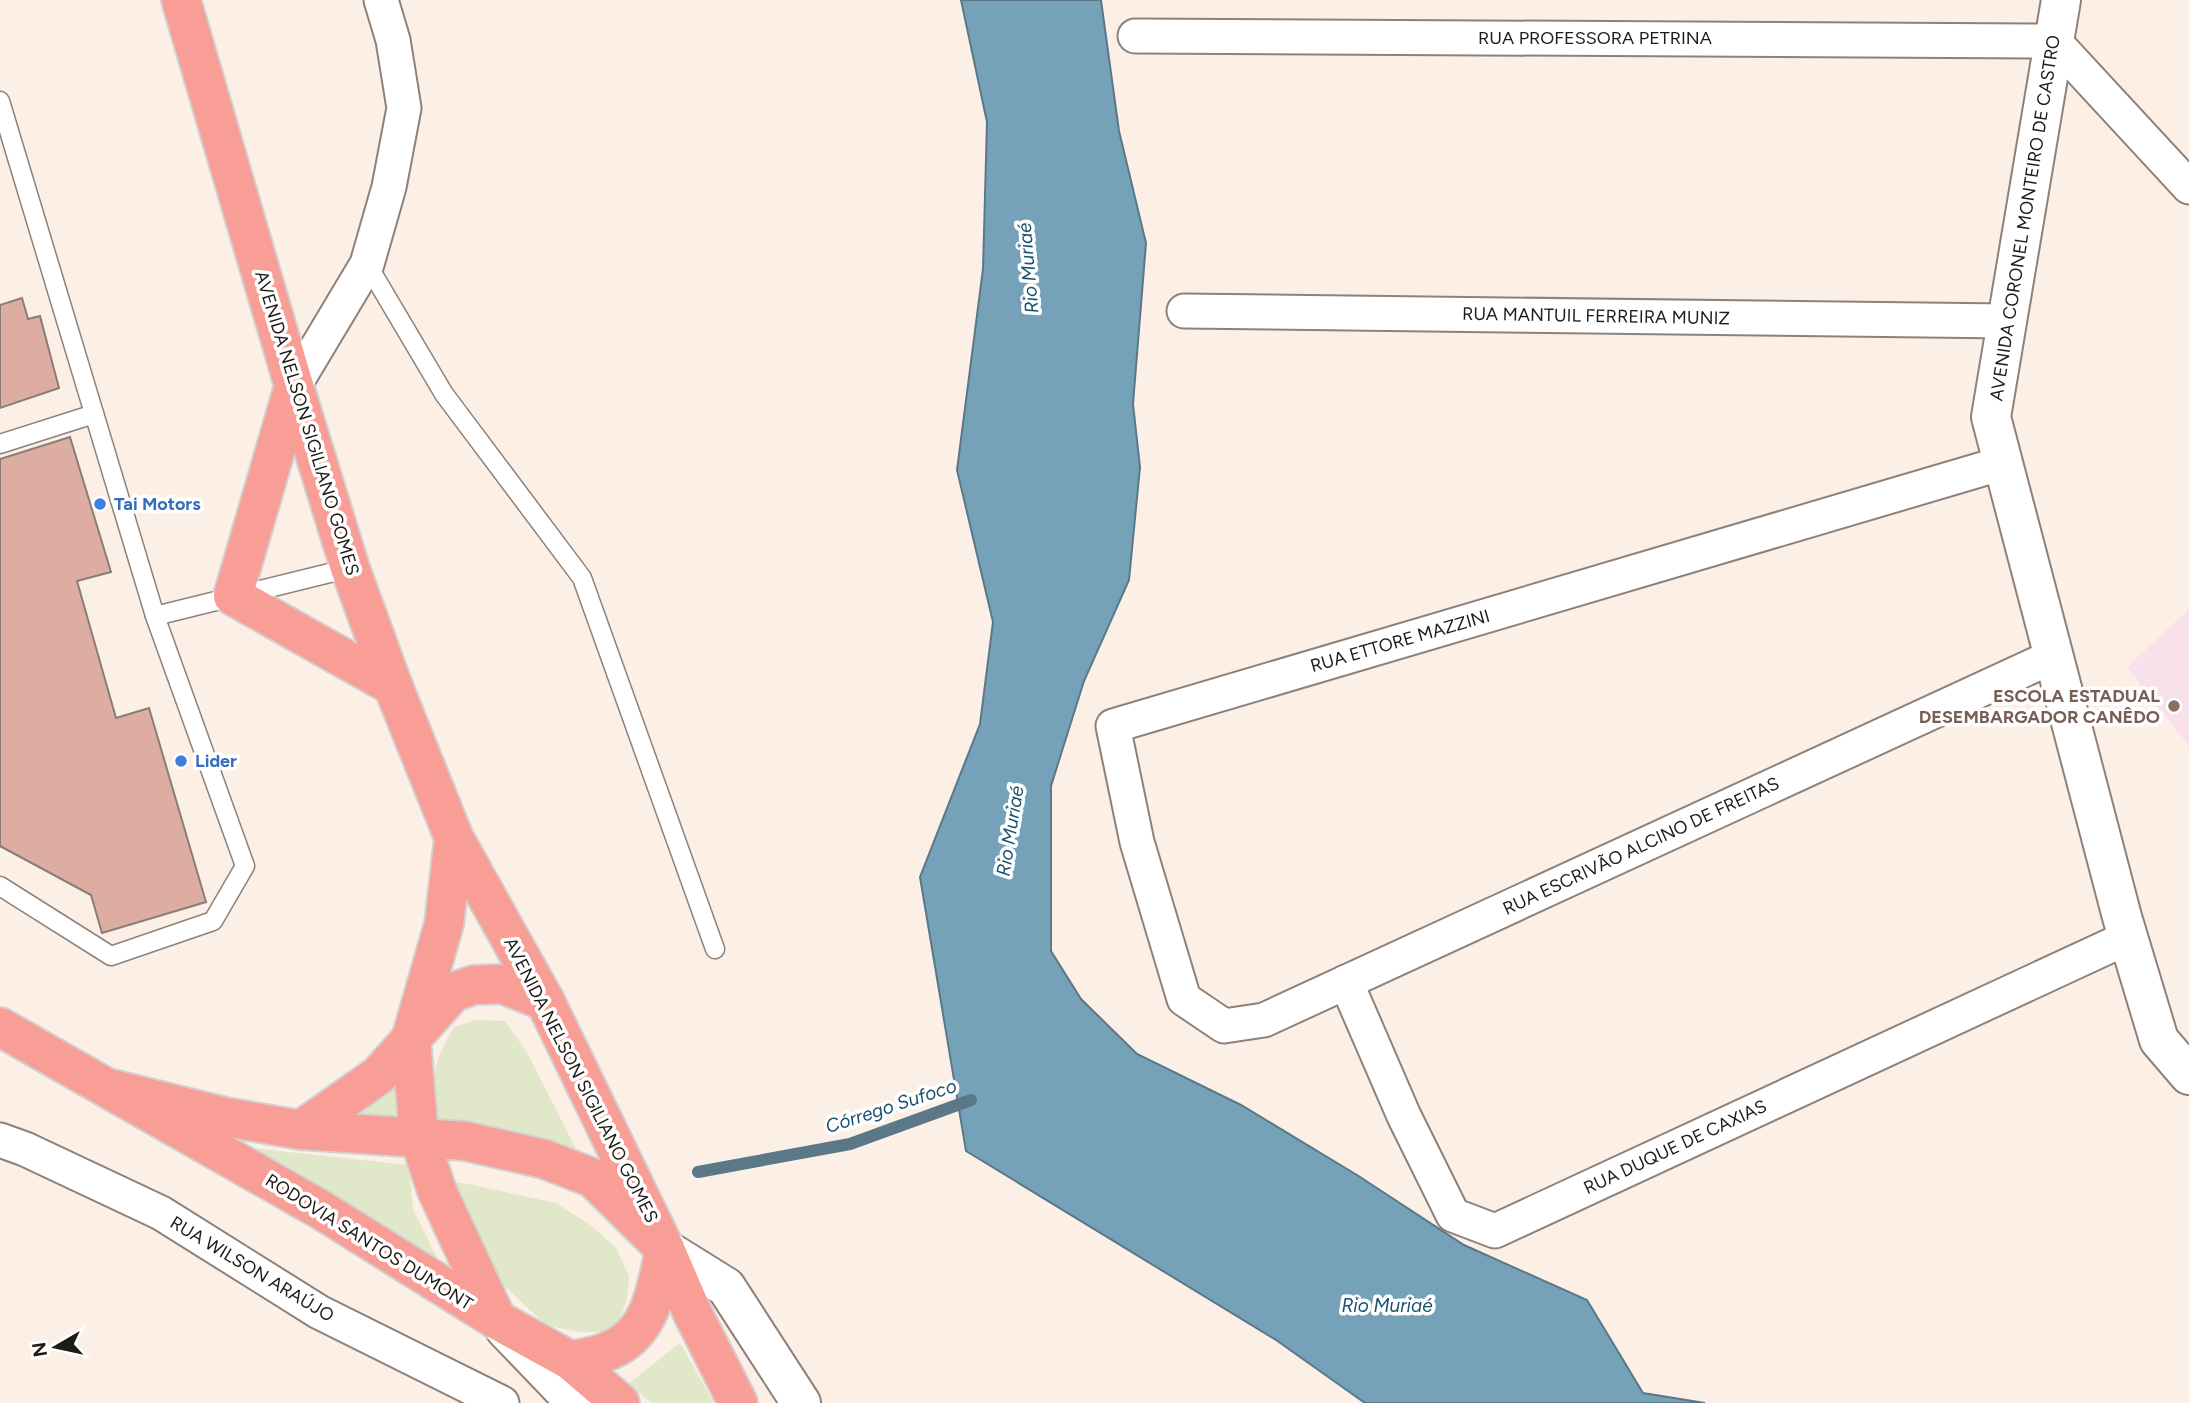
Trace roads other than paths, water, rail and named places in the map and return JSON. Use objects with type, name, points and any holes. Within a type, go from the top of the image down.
[{"type":"highway","name":"AVENIDA NELSON SIGILIANO GOMES","points":[[181,0],[350,568],[393,686],[454,838],[545,1001],[665,1249]]},
{"type":"highway","points":[[294,386],[233,596],[393,686]]},
{"type":"highway","name":"AVENIDA NELSON SIGILIANO GOMES","points":[[454,838],[444,924],[411,1039],[419,1137],[437,1191],[497,1320]]},
{"type":"highway","points":[[300,1130],[379,1075],[453,992],[474,985],[502,984],[545,1001]]},
{"type":"highway","name":"RODOVIA SANTOS DUMONT","points":[[0,1027],[323,1211],[497,1320],[571,1361],[620,1403]]},
{"type":"highway","name":"RODOVIA SANTOS DUMONT","points":[[112,1089],[225,1117],[300,1130],[466,1141],[544,1159],[593,1178],[665,1249],[693,1314],[738,1403]]},
{"type":"highway","points":[[571,1361],[610,1351],[640,1328],[651,1309],[665,1249]]},
{"type":"street","points":[[294,386],[367,264],[389,187],[404,108],[393,40],[381,0]]},
{"type":"street","name":"AVENIDA CORONEL MONTEIRO DE CASTRO","points":[[2061,0],[1991,417],[2129,937],[2159,1040],[2189,1075]]},
{"type":"street","name":"RUA PROFESSORA PETRINA","points":[[1135,36],[2054,41]]},
{"type":"street","points":[[2054,41],[2189,187]]},
{"type":"street","name":"RUA MANTUIL FERREIRA MUNIZ","points":[[1184,311],[2008,321]]},
{"type":"street","name":"RUA ETTORE MAZZINI","points":[[1224,1026],[1184,999],[1138,842],[1113,726],[2003,463]]},
{"type":"street","name":"RUA ESCRIVÃO ALCINO DE FREITAS","points":[[1224,1026],[1264,1020],[2054,656]]},
{"type":"street","name":"RUA DUQUE DE CAXIAS","points":[[1346,982],[1404,1116],[1453,1215],[1495,1231],[2129,937]]},
{"type":"street","name":"RUA WILSON ARAÚJO","points":[[0,1140],[25,1149],[160,1213],[319,1312],[502,1403]]},
{"type":"street","points":[[665,1249],[726,1287],[801,1403]]},
{"type":"street","points":[[497,1320],[576,1403]]},
{"type":"lane","points":[[0,101],[155,616],[245,866],[213,921],[111,956],[0,886]]},
{"type":"lane","points":[[367,264],[444,394],[582,578],[715,949]]},
{"type":"lane","points":[[0,444],[94,414]]},
{"type":"lane","points":[[155,616],[350,568]]},
{"type":"water","name":"Rio Muriaé","points":[[961,0],[1101,0],[1119,131],[1146,243],[1133,404],[1140,467],[1129,580],[1084,681],[1051,786],[1051,951],[1081,999],[1137,1054],[1241,1105],[1357,1175],[1464,1245],[1587,1300],[1643,1393],[1705,1403],[1365,1403],[1276,1340],[966,1151],[920,877],[980,724],[993,622],[957,470],[983,269],[987,122]]},
{"type":"waterway","name":"Córrego Sufoco","points":[[698,1172],[850,1144],[971,1100]]},
{"type":"place","name":"Tai Motors","points":[[100,504]]},
{"type":"place","name":"ESCOLA ESTADUAL DESEMBARGADOR CANÊDO","points":[[2174,706]]},
{"type":"place","name":"Lider","points":[[181,761]]}]
